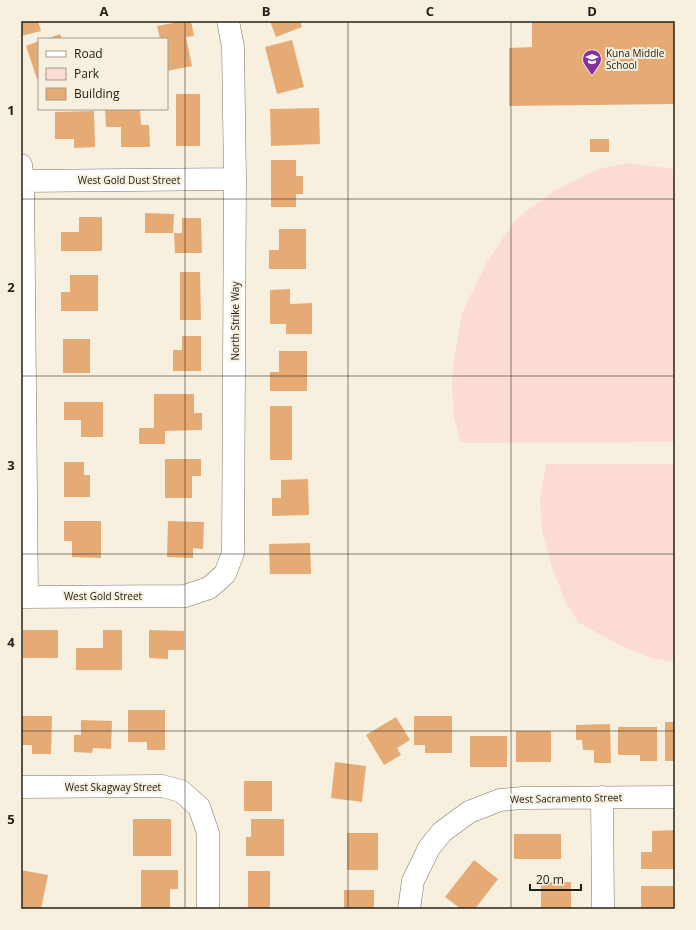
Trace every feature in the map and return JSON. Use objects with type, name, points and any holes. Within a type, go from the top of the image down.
[{"type":"street","name":"North Strike Way","points":[[185,596],[209,588],[225,574],[233,553],[235,179],[233,47],[228,21]]},
{"type":"street","name":"West Gold Dust Street","points":[[22,173],[235,179]]},
{"type":"street","points":[[22,173],[24,597]]},
{"type":"street","name":"West Gold Street","points":[[24,597],[185,596]]},
{"type":"street","name":"West Skagway Street","points":[[21,787],[162,786],[181,792],[199,807],[208,833],[208,909]]},
{"type":"street","points":[[602,797],[603,909]]},
{"type":"street","name":"West Sacramento Street","points":[[409,909],[413,881],[429,848],[442,832],[469,812],[500,800],[522,798],[675,797]]},
{"type":"green space","points":[[628,163],[675,169],[675,442],[461,443],[454,417],[452,384],[454,359],[462,313],[487,262],[516,219],[554,191],[598,169]]},
{"type":"green space","points":[[546,464],[675,464],[675,662],[652,658],[619,645],[578,622],[566,603],[552,567],[542,530],[540,497]]},
{"type":"building","points":[[21,21],[38,21],[41,31],[21,36]]},
{"type":"building","points":[[191,21],[194,36],[186,37],[192,66],[168,71],[168,38],[160,38],[157,26]]},
{"type":"building","points":[[270,21],[300,21],[302,27],[276,37]]},
{"type":"building","name":"Kuna Middle School","points":[[532,21],[675,21],[675,104],[509,106],[509,48],[532,47]]},
{"type":"building","points":[[60,34],[62,38],[49,38]]},
{"type":"building","points":[[292,40],[304,87],[277,94],[265,47]]},
{"type":"building","points":[[38,41],[38,79],[37,79],[26,46]]},
{"type":"building","points":[[176,94],[200,94],[200,146],[176,146]]},
{"type":"building","points":[[319,108],[320,144],[271,146],[270,109]]},
{"type":"building","points":[[105,110],[140,110],[141,125],[149,125],[150,147],[121,147],[121,127],[106,127]]},
{"type":"building","points":[[94,111],[95,147],[74,148],[74,139],[55,139],[55,112]]},
{"type":"building","points":[[590,139],[609,139],[609,152],[590,152]]},
{"type":"building","points":[[271,160],[296,160],[296,176],[303,176],[303,194],[296,194],[296,207],[271,207]]},
{"type":"building","points":[[145,213],[174,214],[173,233],[145,233]]},
{"type":"building","points":[[79,217],[102,217],[102,251],[61,251],[61,232],[79,232]]},
{"type":"building","points":[[182,218],[201,218],[202,253],[175,253],[174,233],[182,233]]},
{"type":"building","points":[[279,229],[306,229],[306,269],[269,269],[269,250],[279,250]]},
{"type":"building","points":[[180,272],[200,272],[201,320],[180,320]]},
{"type":"building","points":[[70,275],[98,275],[98,311],[61,311],[61,292],[70,292]]},
{"type":"building","points":[[290,289],[290,304],[312,303],[312,334],[286,334],[286,324],[270,324],[270,290]]},
{"type":"building","points":[[182,336],[201,336],[201,371],[173,371],[173,350],[182,350]]},
{"type":"building","points":[[63,339],[90,339],[90,373],[63,373]]},
{"type":"building","points":[[279,351],[307,351],[307,391],[270,391],[270,372],[279,372]]},
{"type":"building","points":[[154,394],[194,394],[194,413],[202,413],[202,430],[165,431],[165,444],[139,444],[139,428],[154,428]]},
{"type":"building","points":[[64,402],[103,402],[103,437],[81,437],[81,420],[64,420]]},
{"type":"building","points":[[270,406],[292,406],[292,460],[270,460]]},
{"type":"building","points":[[165,459],[201,459],[201,476],[192,476],[192,498],[165,498]]},
{"type":"building","points":[[64,462],[84,462],[84,475],[90,475],[90,497],[64,497]]},
{"type":"building","points":[[308,479],[309,515],[272,516],[272,498],[281,498],[281,480]]},
{"type":"building","points":[[64,521],[101,521],[101,558],[72,557],[72,541],[64,541]]},
{"type":"building","points":[[168,521],[204,522],[203,549],[193,548],[193,558],[167,557]]},
{"type":"building","points":[[310,543],[311,574],[270,574],[269,544]]},
{"type":"building","points":[[23,630],[58,630],[58,658],[23,658]]},
{"type":"building","points":[[103,630],[122,630],[122,670],[76,670],[76,648],[103,648]]},
{"type":"building","points":[[149,630],[184,631],[184,650],[168,650],[168,659],[149,658]]},
{"type":"building","points":[[128,710],[165,710],[165,750],[147,750],[147,742],[128,742]]},
{"type":"building","points":[[21,716],[52,716],[51,754],[32,754],[32,745],[21,745]]},
{"type":"building","points":[[414,716],[452,716],[452,753],[425,753],[425,745],[414,745]]},
{"type":"building","points":[[396,717],[410,740],[397,748],[401,755],[384,765],[366,735]]},
{"type":"building","points":[[81,720],[112,721],[111,749],[93,748],[92,753],[74,752],[74,735],[81,735]]},
{"type":"building","points":[[665,722],[675,722],[675,761],[665,761]]},
{"type":"building","points":[[610,724],[611,763],[594,763],[594,750],[583,750],[582,740],[576,740],[576,725]]},
{"type":"building","points":[[618,727],[657,727],[657,761],[640,761],[640,755],[618,755]]},
{"type":"building","points":[[516,731],[551,731],[551,762],[516,762]]},
{"type":"building","points":[[470,736],[507,736],[507,767],[470,767]]},
{"type":"building","points":[[335,762],[366,766],[362,802],[331,798]]},
{"type":"building","points":[[244,781],[272,781],[272,811],[244,811]]},
{"type":"building","points":[[133,819],[171,819],[171,856],[133,856]]},
{"type":"building","points":[[251,819],[284,819],[284,856],[246,856],[246,837],[251,837]]},
{"type":"building","points":[[675,830],[675,869],[641,869],[641,852],[652,852],[652,831]]},
{"type":"building","points":[[347,833],[378,833],[378,870],[347,870]]},
{"type":"building","points":[[514,834],[561,834],[561,859],[514,859]]},
{"type":"building","points":[[474,860],[498,879],[475,909],[461,909],[445,897]]},
{"type":"building","points":[[21,870],[48,875],[41,909],[22,909]]},
{"type":"building","points":[[141,870],[178,870],[178,889],[170,889],[170,909],[141,909]]},
{"type":"building","points":[[248,871],[270,871],[270,909],[248,909]]},
{"type":"building","points":[[541,882],[571,882],[571,909],[541,909]]},
{"type":"building","points":[[641,886],[673,886],[673,909],[641,909]]},
{"type":"building","points":[[344,890],[374,890],[374,909],[344,909]]},
{"type":"place","name":"Kuna Middle School","points":[[592,76]]}]
